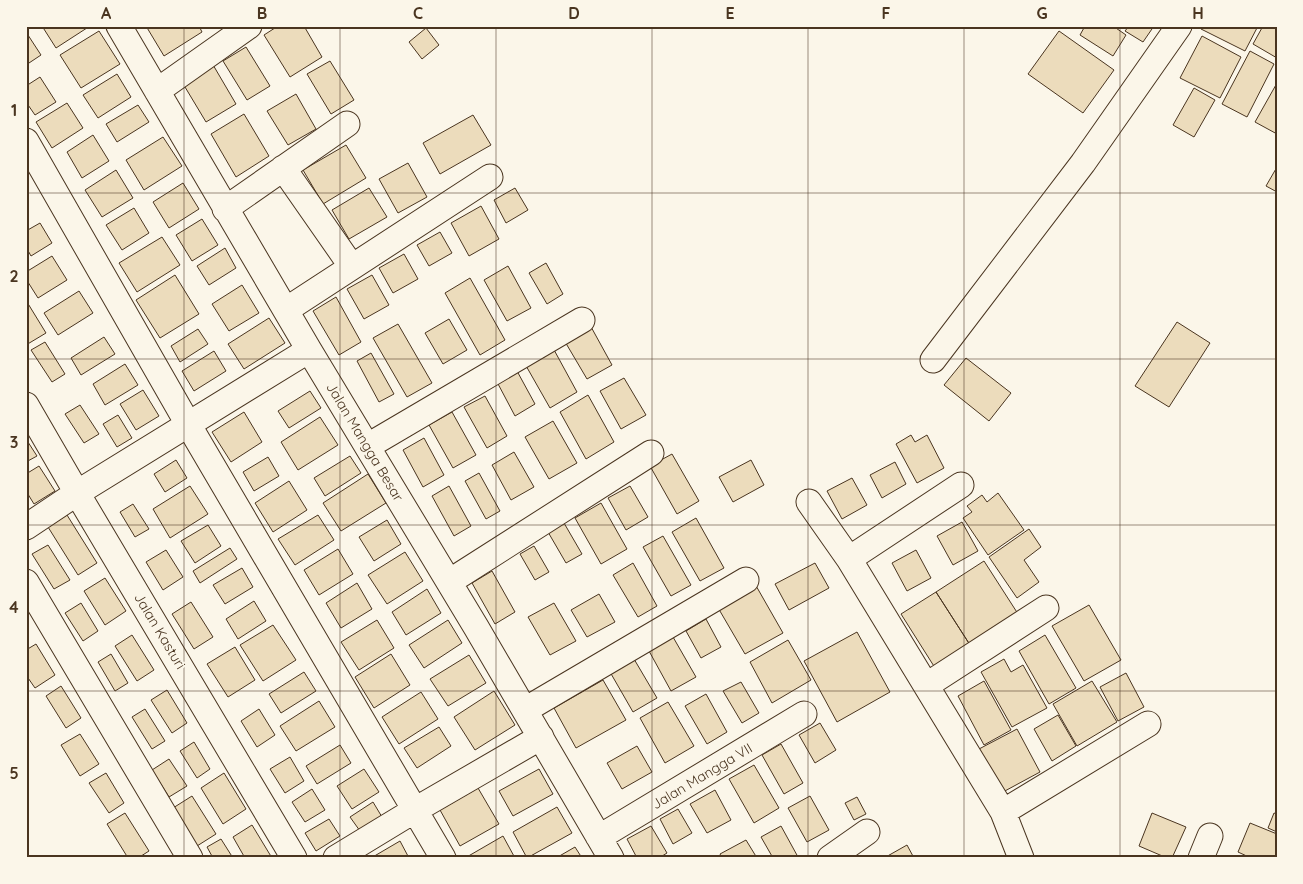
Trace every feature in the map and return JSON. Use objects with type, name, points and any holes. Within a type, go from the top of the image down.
[{"type":"street","name":"Jalan Mangga Besar","points":[[119,26],[308,350],[368,446],[611,858]]},
{"type":"street","points":[[158,91],[249,26]]},
{"type":"street","points":[[933,360],[1083,163],[1179,26]]},
{"type":"street","points":[[225,209],[347,124]]},
{"type":"street","points":[[26,141],[188,424],[443,858]]},
{"type":"street","points":[[283,168],[352,267]]},
{"type":"street","points":[[286,310],[490,177]]},
{"type":"street","points":[[368,446],[582,320]]},
{"type":"street","points":[[26,527],[77,493],[308,350]]},
{"type":"street","name":"Jalan Kasturi","points":[[26,405],[294,858]]},
{"type":"street","points":[[449,582],[651,453]]},
{"type":"street","points":[[849,559],[961,485]]},
{"type":"street","points":[[809,502],[849,559],[1003,812],[1021,858]]},
{"type":"street","points":[[525,710],[746,580]]},
{"type":"street","points":[[26,582],[190,858]]},
{"type":"street","points":[[927,685],[1046,608]]},
{"type":"street","name":"Jalan Mangga VII","points":[[598,836],[608,832],[804,714]]},
{"type":"street","points":[[1003,812],[1148,724]]},
{"type":"street","points":[[336,858],[541,737]]},
{"type":"street","points":[[830,858],[867,832]]},
{"type":"building","points":[[42,26],[90,26],[56,48]]},
{"type":"building","points":[[146,26],[199,26],[202,32],[164,56]]},
{"type":"building","points":[[278,26],[304,26],[322,57],[290,77],[264,35]]},
{"type":"building","points":[[1085,26],[1113,26],[1126,35],[1113,56],[1080,35]]},
{"type":"building","points":[[1129,26],[1154,26],[1143,42],[1125,31]]},
{"type":"building","points":[[1202,26],[1258,26],[1245,51],[1201,29]]},
{"type":"building","points":[[1263,26],[1277,26],[1277,58],[1253,44]]},
{"type":"building","points":[[426,28],[439,45],[422,59],[409,42]]},
{"type":"building","points":[[99,31],[120,64],[81,88],[60,55]]},
{"type":"building","points":[[1059,31],[1114,70],[1083,113],[1028,74]]},
{"type":"building","points":[[26,32],[41,55],[26,65]]},
{"type":"building","points":[[1202,36],[1241,57],[1220,98],[1180,78]]},
{"type":"building","points":[[246,47],[270,86],[247,100],[223,61]]},
{"type":"building","points":[[1250,51],[1274,64],[1247,117],[1222,104]]},
{"type":"building","points":[[209,58],[236,104],[206,122],[179,77]]},
{"type":"building","points":[[330,61],[354,100],[331,114],[307,74]]},
{"type":"building","points":[[117,74],[131,97],[98,118],[83,95]]},
{"type":"building","points":[[40,77],[56,102],[35,115],[26,102],[26,86]]},
{"type":"building","points":[[1277,83],[1277,134],[1255,122]]},
{"type":"building","points":[[1194,88],[1215,100],[1194,137],[1173,125]]},
{"type":"building","points":[[296,94],[316,129],[288,145],[267,111]]},
{"type":"building","points":[[67,103],[83,128],[52,148],[36,122]]},
{"type":"building","points":[[138,105],[149,122],[117,142],[106,124]]},
{"type":"building","points":[[244,114],[269,156],[236,177],[211,134]]},
{"type":"building","points":[[473,115],[491,145],[440,174],[423,143]]},
{"type":"building","points":[[93,135],[109,161],[82,178],[67,152]]},
{"type":"building","points":[[163,137],[182,166],[144,190],[126,160]]},
{"type":"building","points":[[346,145],[366,178],[323,204],[303,170]]},
{"type":"building","points":[[408,163],[427,197],[398,213],[379,179]]},
{"type":"building","points":[[1277,167],[1277,192],[1266,186]]},
{"type":"building","points":[[116,170],[133,198],[102,217],[85,190]]},
{"type":"building","points":[[183,183],[199,209],[169,228],[153,202]]},
{"type":"building","points":[[369,188],[387,217],[349,239],[332,210]]},
{"type":"building","points":[[515,188],[528,210],[506,223],[494,200]]},
{"type":"building","points":[[481,206],[499,239],[469,256],[451,223]]},
{"type":"building","points":[[134,208],[149,233],[122,250],[106,225]]},
{"type":"building","points":[[202,219],[218,245],[192,261],[176,235]]},
{"type":"building","points":[[40,223],[52,243],[31,256],[26,247],[26,231]]},
{"type":"building","points":[[440,232],[452,253],[429,266],[417,245]]},
{"type":"building","points":[[162,237],[180,265],[137,292],[119,263]]},
{"type":"building","points":[[225,248],[236,268],[209,285],[197,266]]},
{"type":"building","points":[[404,254],[418,279],[393,293],[379,268]]},
{"type":"building","points":[[52,256],[67,280],[38,298],[26,279],[26,272]]},
{"type":"building","points":[[546,263],[563,294],[547,304],[529,273]]},
{"type":"building","points":[[508,266],[531,308],[507,321],[484,280]]},
{"type":"building","points":[[175,275],[199,314],[160,338],[136,300]]},
{"type":"building","points":[[372,275],[389,305],[364,319],[347,289]]},
{"type":"building","points":[[470,278],[505,340],[480,355],[445,293]]},
{"type":"building","points":[[242,285],[259,313],[229,331],[212,304]]},
{"type":"building","points":[[79,291],[93,313],[58,335],[44,313]]},
{"type":"building","points":[[336,297],[361,342],[339,355],[313,311]]},
{"type":"building","points":[[26,303],[46,333],[26,345]]},
{"type":"building","points":[[269,318],[285,343],[244,369],[228,344]]},
{"type":"building","points":[[449,319],[467,350],[443,364],[425,333]]},
{"type":"building","points":[[1177,322],[1210,343],[1169,407],[1135,386]]},
{"type":"building","points":[[398,324],[432,383],[407,397],[373,338]]},
{"type":"building","points":[[590,325],[612,365],[587,379],[564,340]]},
{"type":"building","points":[[198,329],[208,344],[180,362],[171,346]]},
{"type":"building","points":[[104,337],[115,354],[81,375],[71,358]]},
{"type":"building","points":[[45,342],[65,374],[52,382],[31,350]]},
{"type":"building","points":[[553,348],[577,392],[550,408],[525,364]]},
{"type":"building","points":[[214,351],[226,371],[194,391],[182,371]]},
{"type":"building","points":[[371,353],[394,394],[379,402],[357,361]]},
{"type":"building","points":[[966,358],[1011,393],[989,421],[944,385]]},
{"type":"building","points":[[125,364],[138,385],[105,405],[93,384]]},
{"type":"building","points":[[517,371],[535,404],[515,416],[497,382]]},
{"type":"building","points":[[624,378],[646,415],[621,429],[600,391]]},
{"type":"building","points":[[143,390],[159,416],[136,430],[120,404]]},
{"type":"building","points":[[310,391],[321,408],[289,428],[278,411]]},
{"type":"building","points":[[588,395],[614,442],[586,459],[560,412]]},
{"type":"building","points":[[485,396],[507,436],[487,448],[464,407]]},
{"type":"building","points":[[80,405],[99,434],[84,443],[65,414]]},
{"type":"building","points":[[244,412],[262,442],[231,462],[212,432]]},
{"type":"building","points":[[452,412],[476,455],[453,468],[429,425]]},
{"type":"building","points":[[118,415],[132,438],[117,447],[103,424]]},
{"type":"building","points":[[320,417],[338,445],[298,470],[281,442]]},
{"type":"building","points":[[553,421],[577,463],[549,479],[525,437]]},
{"type":"building","points":[[911,435],[915,442],[927,435],[944,468],[917,483],[896,444]]},
{"type":"building","points":[[424,438],[444,475],[423,487],[403,450]]},
{"type":"building","points":[[26,439],[37,456],[26,462]]},
{"type":"building","points":[[514,452],[534,487],[511,500],[492,465]]},
{"type":"building","points":[[672,454],[699,501],[677,514],[650,466]]},
{"type":"building","points":[[350,456],[361,473],[325,496],[314,478]]},
{"type":"building","points":[[268,457],[279,476],[254,491],[243,472]]},
{"type":"building","points":[[176,460],[187,478],[165,492],[154,474]]},
{"type":"building","points":[[751,460],[764,485],[733,502],[719,477]]},
{"type":"building","points":[[895,462],[906,484],[882,498],[870,475]]},
{"type":"building","points":[[39,466],[55,491],[34,504],[26,491],[26,474]]},
{"type":"building","points":[[479,473],[500,511],[486,519],[465,481]]},
{"type":"building","points":[[368,474],[386,503],[341,531],[323,503]]},
{"type":"building","points":[[852,478],[867,505],[842,519],[827,491]]},
{"type":"building","points":[[289,481],[307,510],[273,532],[255,503]]},
{"type":"building","points":[[190,486],[208,514],[170,538],[153,509]]},
{"type":"building","points":[[449,486],[471,526],[454,536],[432,496]]},
{"type":"building","points":[[630,486],[648,517],[626,530],[608,498]]},
{"type":"building","points":[[998,493],[1024,530],[988,555],[963,518],[972,512],[967,506],[982,495],[987,502]]},
{"type":"building","points":[[601,503],[627,549],[601,564],[575,518]]},
{"type":"building","points":[[133,504],[149,529],[135,537],[120,512]]},
{"type":"building","points":[[67,515],[97,563],[78,575],[48,527]]},
{"type":"building","points":[[318,515],[334,540],[295,565],[278,539]]},
{"type":"building","points":[[696,518],[724,568],[700,581],[672,532]]},
{"type":"building","points":[[387,520],[401,544],[374,561],[359,537]]},
{"type":"building","points":[[962,522],[978,551],[953,565],[937,536]]},
{"type":"building","points":[[564,523],[582,554],[566,563],[548,532]]},
{"type":"building","points":[[208,525],[221,546],[195,563],[181,541]]},
{"type":"building","points":[[1029,529],[1041,547],[1024,560],[1039,582],[1017,598],[989,557]]},
{"type":"building","points":[[663,536],[691,585],[671,596],[643,547]]},
{"type":"building","points":[[48,545],[70,580],[54,589],[32,554]]},
{"type":"building","points":[[534,546],[549,572],[535,580],[520,554]]},
{"type":"building","points":[[230,548],[237,559],[200,583],[193,571]]},
{"type":"building","points":[[338,549],[353,574],[319,595],[304,570]]},
{"type":"building","points":[[166,550],[183,577],[163,590],[146,562]]},
{"type":"building","points":[[916,550],[931,578],[907,591],[892,563]]},
{"type":"building","points":[[405,552],[423,581],[387,604],[368,575]]},
{"type":"building","points":[[984,561],[1020,617],[972,648],[936,592]]},
{"type":"building","points":[[633,563],[657,606],[638,617],[613,575]]},
{"type":"building","points":[[815,563],[829,588],[789,610],[775,584]]},
{"type":"building","points":[[242,568],[253,587],[225,604],[213,585]]},
{"type":"building","points":[[492,571],[515,612],[495,624],[472,583]]},
{"type":"building","points":[[105,578],[126,611],[105,625],[84,591]]},
{"type":"building","points":[[357,583],[372,609],[341,628],[326,603]]},
{"type":"building","points":[[755,584],[783,633],[745,654],[717,606]]},
{"type":"building","points":[[427,589],[441,613],[406,635],[392,612]]},
{"type":"building","points":[[936,592],[972,648],[937,671],[901,614]]},
{"type":"building","points":[[599,594],[615,622],[587,637],[571,610]]},
{"type":"building","points":[[254,601],[266,621],[238,639],[226,619]]},
{"type":"building","points":[[191,602],[213,637],[194,649],[172,614]]},
{"type":"building","points":[[81,603],[98,631],[83,641],[65,613]]},
{"type":"building","points":[[554,603],[576,641],[550,655],[528,617]]},
{"type":"building","points":[[1089,605],[1121,660],[1084,681],[1052,626]]},
{"type":"building","points":[[706,619],[721,647],[701,658],[686,631]]},
{"type":"building","points":[[377,620],[394,648],[359,670],[341,642]]},
{"type":"building","points":[[448,620],[462,643],[424,668],[409,645]]},
{"type":"building","points":[[273,625],[296,660],[263,681],[240,645]]},
{"type":"building","points":[[857,632],[890,692],[837,722],[804,661]]},
{"type":"building","points":[[132,635],[154,670],[137,681],[115,646]]},
{"type":"building","points":[[1045,635],[1076,688],[1049,704],[1019,651]]},
{"type":"building","points":[[673,637],[696,677],[671,691],[649,651]]},
{"type":"building","points":[[788,640],[811,680],[772,703],[750,662]]},
{"type":"building","points":[[36,644],[55,675],[35,688],[26,675],[26,650]]},
{"type":"building","points":[[235,647],[255,680],[228,697],[207,664]]},
{"type":"building","points":[[111,654],[128,683],[115,691],[98,662]]},
{"type":"building","points":[[391,654],[410,685],[374,708],[355,677]]},
{"type":"building","points":[[469,655],[486,683],[448,706],[430,679]]},
{"type":"building","points":[[634,659],[657,698],[633,712],[610,672]]},
{"type":"building","points":[[1004,659],[1011,672],[1023,665],[1047,708],[1012,727],[981,672]]},
{"type":"building","points":[[304,672],[316,691],[281,713],[269,694]]},
{"type":"building","points":[[1126,673],[1144,707],[1118,721],[1100,687]]},
{"type":"building","points":[[603,680],[626,720],[576,748],[554,708]]},
{"type":"building","points":[[984,681],[1011,730],[984,745],[958,696]]},
{"type":"building","points":[[1092,681],[1117,722],[1077,746],[1053,704]]},
{"type":"building","points":[[741,682],[759,713],[742,723],[723,691]]},
{"type":"building","points":[[61,686],[81,718],[66,728],[46,696]]},
{"type":"building","points":[[167,690],[187,723],[172,733],[151,700]]},
{"type":"building","points":[[494,691],[515,725],[475,750],[454,717]]},
{"type":"building","points":[[421,692],[438,719],[399,744],[382,717]]},
{"type":"building","points":[[706,694],[727,732],[707,744],[685,706]]},
{"type":"building","points":[[319,701],[335,727],[296,751],[280,726]]},
{"type":"building","points":[[668,702],[694,746],[665,763],[640,718]]},
{"type":"building","points":[[145,709],[165,741],[152,749],[132,717]]},
{"type":"building","points":[[259,709],[275,735],[257,747],[241,721]]},
{"type":"building","points":[[1058,715],[1076,746],[1052,761],[1034,729]]},
{"type":"building","points":[[820,723],[836,750],[815,763],[799,735]]},
{"type":"building","points":[[439,727],[451,746],[417,768],[404,748]]},
{"type":"building","points":[[1017,729],[1040,772],[1003,792],[979,749]]},
{"type":"building","points":[[80,734],[99,764],[80,776],[61,745]]},
{"type":"building","points":[[194,742],[210,769],[197,778],[180,751]]},
{"type":"building","points":[[781,744],[803,783],[784,794],[762,755]]},
{"type":"building","points":[[340,745],[351,763],[317,784],[306,766]]},
{"type":"building","points":[[637,746],[652,772],[622,789],[607,763]]},
{"type":"building","points":[[290,757],[304,781],[285,793],[270,769]]},
{"type":"building","points":[[169,759],[187,786],[169,797],[152,770]]},
{"type":"building","points":[[754,765],[779,808],[754,823],[729,779]]},
{"type":"building","points":[[364,769],[379,792],[352,809],[337,786]]},
{"type":"building","points":[[539,769],[553,794],[513,816],[499,791]]},
{"type":"building","points":[[106,773],[124,803],[109,813],[89,783]]},
{"type":"building","points":[[224,773],[246,809],[223,824],[201,788]]},
{"type":"building","points":[[478,788],[499,824],[460,846],[440,810]]},
{"type":"building","points":[[312,789],[325,810],[305,822],[292,802]]},
{"type":"building","points":[[715,790],[731,820],[707,833],[690,804]]},
{"type":"building","points":[[192,796],[216,834],[197,846],[173,808]]},
{"type":"building","points":[[810,796],[829,830],[807,842],[788,808]]},
{"type":"building","points":[[857,797],[866,814],[854,820],[845,803]]},
{"type":"building","points":[[373,802],[382,817],[360,831],[350,817]]},
{"type":"building","points":[[557,807],[572,833],[527,858],[513,832]]},
{"type":"building","points":[[678,809],[692,833],[673,844],[660,819]]},
{"type":"building","points":[[125,813],[149,851],[138,858],[128,858],[107,824]]},
{"type":"building","points":[[1152,813],[1186,827],[1172,858],[1167,858],[1139,846]]},
{"type":"building","points":[[1274,813],[1277,814],[1277,832],[1268,828]]},
{"type":"building","points":[[329,819],[340,836],[316,851],[305,833]]},
{"type":"building","points":[[1250,823],[1277,834],[1277,858],[1251,858],[1238,852]]},
{"type":"building","points":[[252,825],[272,858],[245,858],[233,837]]},
{"type":"building","points":[[651,826],[667,853],[659,858],[637,858],[627,839]]},
{"type":"building","points":[[781,826],[797,858],[773,858],[761,837]]},
{"type":"building","points":[[503,836],[515,858],[465,858]]},
{"type":"building","points":[[221,839],[233,858],[213,858],[207,847]]},
{"type":"building","points":[[746,840],[757,858],[722,858],[720,854]]},
{"type":"building","points":[[400,841],[409,858],[371,858]]},
{"type":"building","points":[[907,845],[914,858],[884,858]]},
{"type":"building","points":[[575,847],[582,858],[556,858]]}]
